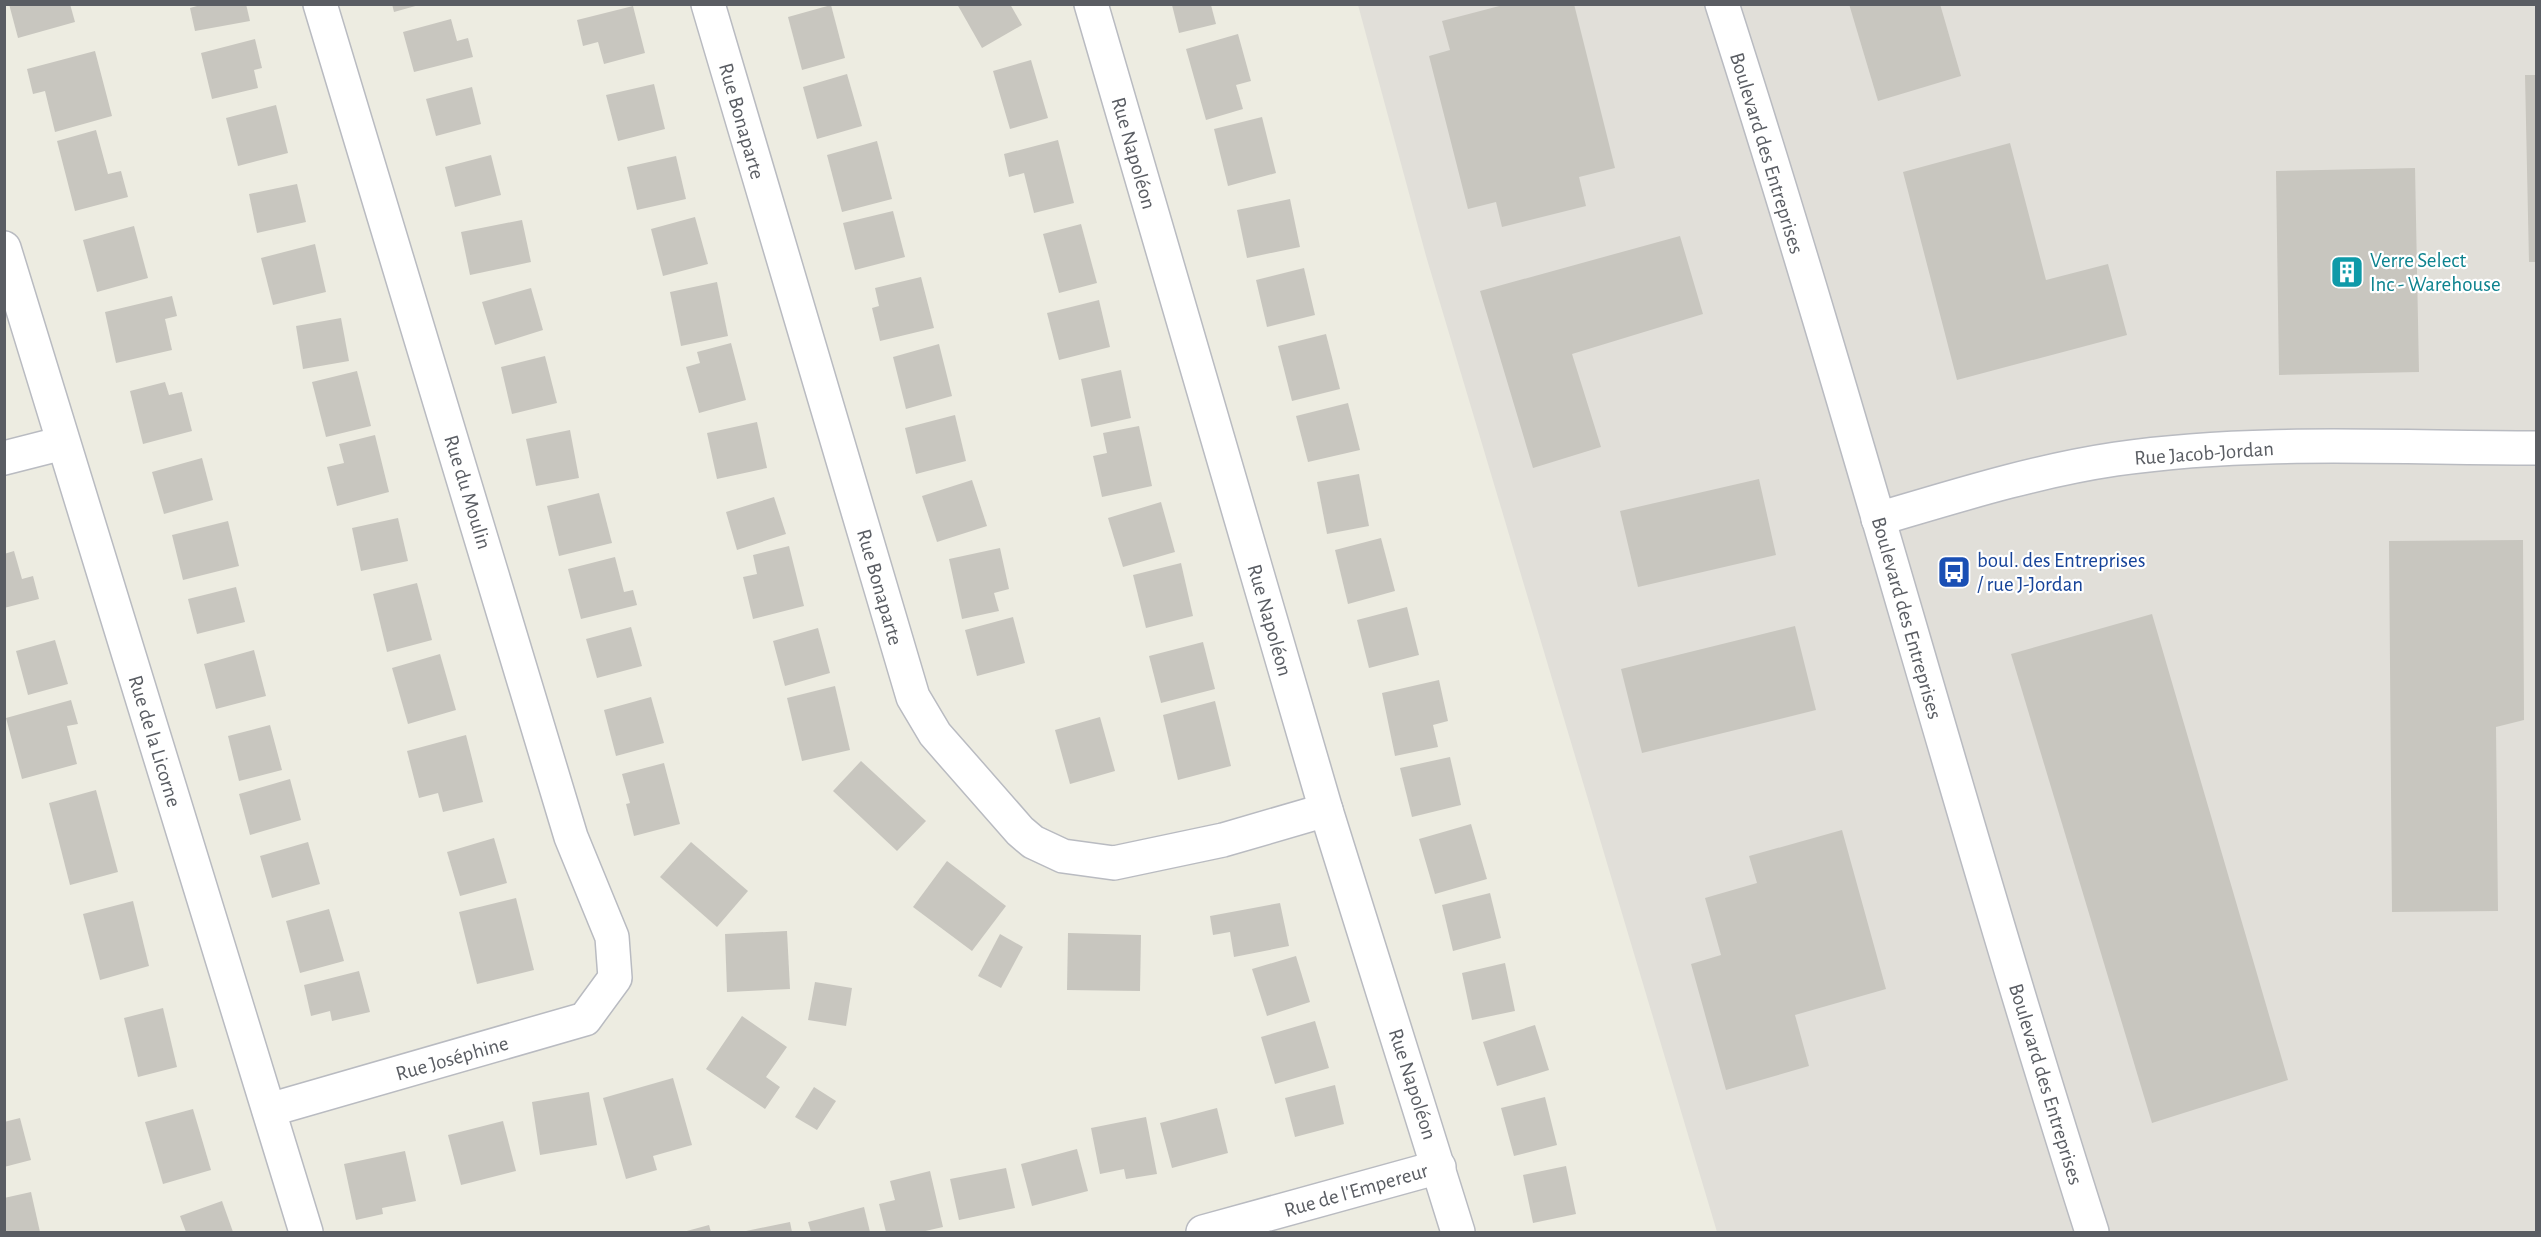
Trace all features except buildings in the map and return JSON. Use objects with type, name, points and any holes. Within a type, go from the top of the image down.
[{"type":"street","name":"Rue du Moulin","points":[[320,4],[571,837],[612,937],[615,978]]},
{"type":"street","name":"Rue Bonaparte","points":[[708,4],[913,698],[935,734],[1020,831],[1033,842],[1063,856],[1114,863],[1223,840],[1326,810]]},
{"type":"street","name":"Rue Napoléon","points":[[1090,4],[1326,810],[1458,1233]]},
{"type":"street","name":"Boulevard des Entreprises","points":[[1722,4],[1878,519],[2017,992],[2092,1233]]},
{"type":"street","name":"Rue de la Licorne","points":[[4,248],[306,1233]]},
{"type":"street","points":[[4,458],[63,443]]},
{"type":"street","name":"Rue Jacob-Jordan","points":[[1878,519],[2052,471],[2114,459],[2181,451],[2240,447],[2536,448]]},
{"type":"street","name":"Rue Joséphine","points":[[269,1110],[585,1019],[615,978]]},
{"type":"street","name":"Rue de l'Empereur","points":[[1203,1233],[1439,1167]]},
{"type":"shaded area","points":[[1358,5],[2536,5],[2536,1232],[1717,1232],[1426,256]]},
{"type":"place","name":"Verre Select Inc - Warehouse","points":[[2347,272]]},
{"type":"place","name":"boul. des Entreprises / rue J-Jordan","points":[[1954,572]]}]
